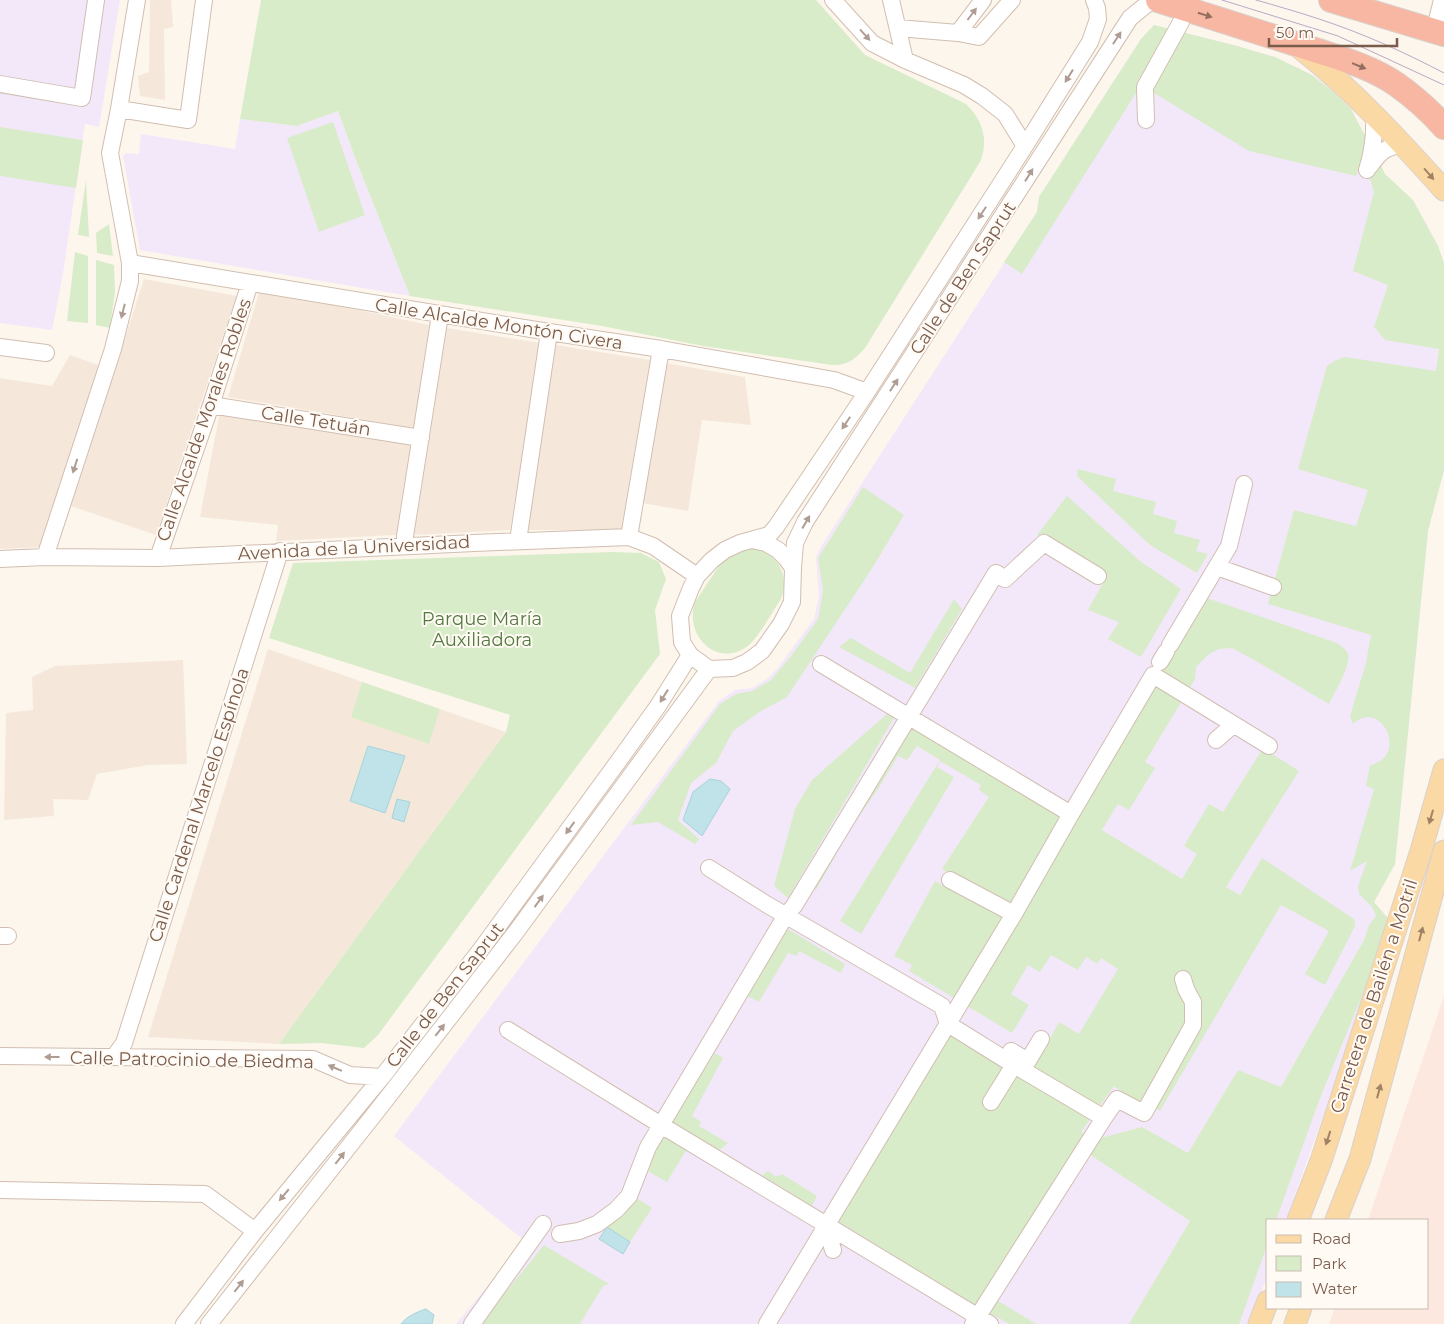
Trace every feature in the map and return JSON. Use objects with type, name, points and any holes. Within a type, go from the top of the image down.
[{"type":"highway","points":[[1158,0],[1348,61],[1378,74],[1396,84],[1430,111],[1444,127]]},
{"type":"highway","points":[[1335,1],[1439,33]]},
{"type":"main road","points":[[1294,43],[1328,70],[1358,98],[1404,144],[1444,190]]},
{"type":"main road","name":"Carretera de Bailén a Motril","points":[[1298,1219],[1321,1161],[1421,851],[1444,770]]},
{"type":"main road","name":"Carretera de Bailén a Motril","points":[[1336,1219],[1360,1159],[1444,851]]},
{"type":"main road","points":[[1259,1324],[1266,1306]]},
{"type":"main road","points":[[1295,1324],[1301,1309]]},
{"type":"street","points":[[0,84],[82,98],[96,0]]},
{"type":"street","points":[[45,557],[113,350],[130,281],[130,263],[110,153],[137,0]]},
{"type":"street","points":[[119,109],[188,120],[204,0]]},
{"type":"street","points":[[833,0],[872,43],[964,85],[982,96],[1005,114],[1025,146]]},
{"type":"street","points":[[891,0],[906,60]]},
{"type":"street","points":[[958,33],[983,0]]},
{"type":"street","points":[[898,28],[958,33],[978,37],[1012,0]]},
{"type":"street","name":"Calle de Ben Saprut","points":[[752,540],[769,535],[776,527],[1025,146],[1090,42],[1098,19],[1094,0]]},
{"type":"street","name":"Calle de Ben Saprut","points":[[793,568],[795,543],[805,522],[1130,18],[1152,0]]},
{"type":"street","points":[[1439,33],[1442,0]]},
{"type":"street","points":[[1146,120],[1145,87],[1181,22]]},
{"type":"street","points":[[1374,116],[1374,148],[1367,170],[1378,156],[1390,146],[1404,144]]},
{"type":"street","name":"Calle Alcalde Montón Civera","points":[[130,263],[440,315],[661,349],[834,380],[866,392]]},
{"type":"street","name":"Calle Alcalde Morales Robles","points":[[158,558],[211,405],[250,283]]},
{"type":"street","points":[[405,546],[440,315]]},
{"type":"street","points":[[518,541],[549,332]]},
{"type":"street","points":[[0,347],[46,353]]},
{"type":"street","points":[[629,537],[661,349]]},
{"type":"street","name":"Calle Tetuán","points":[[211,405],[421,438]]},
{"type":"street","points":[[1165,653],[1229,546],[1244,484]]},
{"type":"street","name":"Avenida de la Universidad","points":[[0,559],[45,557],[158,558],[280,551],[629,537],[653,546],[697,576]]},
{"type":"street","points":[[752,540],[766,543],[778,550],[793,568],[792,602],[788,613],[762,651],[747,662],[733,668],[709,669],[690,655],[682,642],[680,616],[697,576],[712,560],[725,550],[752,540]]},
{"type":"street","points":[[560,1234],[579,1231],[597,1224],[616,1210],[629,1196],[648,1147],[786,915],[794,906],[996,573],[1006,580],[1044,543],[1098,576]]},
{"type":"street","name":"Calle Cardenal Marcelo Espínola","points":[[114,1057],[124,1043],[280,551]]},
{"type":"street","points":[[1217,567],[1273,587]]},
{"type":"street","name":"Calle de Ben Saprut","points":[[184,1324],[255,1231],[382,1077],[482,948],[658,706],[690,655]]},
{"type":"street","points":[[822,664],[1070,814]]},
{"type":"street","name":"Calle de Ben Saprut","points":[[209,1324],[516,932],[709,669]]},
{"type":"street","points":[[767,1324],[1014,914],[1070,814],[1153,675],[1269,746]]},
{"type":"street","points":[[1216,740],[1233,725]]},
{"type":"street","points":[[709,868],[942,1006],[950,1020],[1014,1065],[1104,1118]]},
{"type":"street","points":[[950,880],[1014,914]]},
{"type":"street","points":[[508,1030],[980,1322],[1117,1099],[1144,1113],[1199,1028],[1193,1002],[1183,979]]},
{"type":"street","points":[[950,1020],[1028,1061],[1041,1039]]},
{"type":"street","name":"Calle Patrocinio de Biedma","points":[[0,1056],[313,1059],[350,1075],[382,1077]]},
{"type":"street","points":[[990,1102],[1014,1065]]},
{"type":"street","points":[[0,1190],[205,1194],[255,1231]]},
{"type":"street","points":[[472,1324],[543,1224]]},
{"type":"street","points":[[826,1225],[833,1250]]},
{"type":"shaded area","points":[[0,0],[120,0],[99,127],[85,124],[63,274],[52,330],[0,323]]},
{"type":"shaded area","points":[[150,0],[171,0],[173,27],[164,29],[165,100],[140,96],[138,76],[149,72]]},
{"type":"shaded area","points":[[1154,25],[1275,57],[1312,75],[1351,109],[1373,148],[1385,175],[1413,200],[1438,246],[1444,263],[1444,469],[1428,531],[1395,864],[1374,902],[1392,923],[1286,1219],[1266,1219],[1266,1280],[1248,1324],[456,1324],[525,1241],[394,1136],[719,701],[735,690],[752,688],[767,679],[777,669],[814,619],[819,596],[816,557],[822,545],[1037,212],[1039,197],[1141,39]]},
{"type":"shaded area","points":[[338,111],[410,296],[140,250],[123,156],[126,153],[139,154],[141,134],[235,149],[240,119],[297,126]]},
{"type":"shaded area","points":[[144,279],[237,296],[156,535],[71,506]]},
{"type":"shaded area","points":[[260,289],[429,325],[414,428],[228,397]]},
{"type":"shaded area","points":[[447,328],[540,343],[510,530],[414,535]]},
{"type":"shaded area","points":[[556,345],[650,360],[621,530],[525,530]]},
{"type":"shaded area","points":[[70,355],[101,366],[41,547],[0,549],[0,378],[52,386]]},
{"type":"shaded area","points":[[666,363],[745,377],[751,425],[702,420],[688,511],[642,503]]},
{"type":"shaded area","points":[[221,406],[411,445],[396,535],[276,541],[278,525],[200,517]]},
{"type":"shaded area","points":[[268,649],[506,732],[279,1044],[148,1037]]},
{"type":"shaded area","points":[[183,660],[187,764],[148,765],[97,774],[88,800],[53,799],[54,816],[4,820],[6,713],[33,710],[32,677],[55,666]]},
{"type":"shaded area","points":[[1444,996],[1444,1324],[1329,1324],[1335,1309],[1429,1309],[1429,1219],[1368,1219]]},
{"type":"green space","points":[[261,0],[816,0],[865,55],[966,104],[977,117],[983,131],[983,154],[980,162],[865,348],[854,358],[842,364],[832,365],[703,346],[602,326],[410,296],[338,111],[297,126],[240,119]]},
{"type":"green space","points":[[1154,25],[1275,57],[1312,75],[1351,109],[1385,174],[1413,200],[1438,246],[1444,263],[1444,470],[1428,531],[1395,864],[1374,902],[1392,923],[1320,1098],[1276,1219],[1266,1219],[1266,1249],[1239,1324],[1129,1324],[1190,1221],[1077,1146],[976,1306],[836,1220],[951,1032],[1020,1073],[1048,1042],[1059,1022],[1079,1034],[1118,969],[1101,958],[1097,964],[1086,957],[1078,970],[1051,955],[1040,972],[1028,965],[1011,994],[1029,1005],[1012,1033],[909,971],[912,965],[894,956],[935,881],[945,887],[951,875],[942,869],[989,797],[979,790],[981,785],[940,761],[937,767],[954,777],[861,934],[840,921],[940,760],[917,746],[907,760],[898,756],[851,828],[848,826],[839,842],[842,844],[816,890],[810,885],[907,723],[1072,823],[1207,598],[1337,643],[1348,654],[1347,665],[1342,679],[1329,704],[1232,648],[1219,649],[1209,654],[1196,667],[1195,679],[1145,762],[1155,768],[1129,810],[1118,804],[1102,830],[1182,879],[1197,854],[1184,846],[1209,804],[1223,812],[1263,748],[1299,771],[1226,887],[1240,895],[1262,858],[1354,919],[1355,926],[1325,985],[1305,974],[1329,931],[1281,905],[1160,1111],[1154,1107],[1155,1076],[1139,1104],[1114,1086],[1081,1132],[1093,1140],[1142,1127],[1188,1153],[1238,1070],[1281,1087],[1364,940],[1369,925],[1376,916],[1372,907],[1359,894],[1358,886],[1367,861],[1350,871],[1374,789],[1366,786],[1370,765],[1382,760],[1388,751],[1390,741],[1387,731],[1381,723],[1373,718],[1363,718],[1353,724],[1350,716],[1366,663],[1371,635],[1268,604],[1294,510],[1356,526],[1368,490],[1298,469],[1327,366],[1345,357],[1436,371],[1439,349],[1385,340],[1374,327],[1388,285],[1353,271],[1374,192],[1367,170],[1360,165],[1356,176],[1249,151],[1141,85],[1022,274],[1004,262],[1037,212],[1039,197],[1141,39]]},
{"type":"green space","points":[[333,122],[365,215],[319,232],[287,138]]},
{"type":"green space","points":[[0,127],[83,140],[76,188],[0,176]]},
{"type":"green space","points":[[86,180],[89,237],[78,235]]},
{"type":"green space","points":[[109,224],[113,256],[97,253],[96,233]]},
{"type":"green space","points":[[75,252],[88,256],[88,323],[67,321]]},
{"type":"green space","points":[[96,260],[114,265],[115,291],[110,328],[96,325]]},
{"type":"green space","points":[[1078,469],[1116,479],[1113,491],[1156,502],[1153,514],[1177,521],[1174,533],[1200,540],[1196,551],[1208,554],[1197,573],[1150,545],[1077,476]]},
{"type":"green space","points":[[863,487],[904,515],[873,567],[787,697],[761,711],[733,731],[716,763],[691,783],[678,820],[699,839],[695,844],[658,822],[631,825],[720,704],[736,694],[752,691],[771,680],[818,619],[823,591],[818,558]]},
{"type":"green space","points":[[1067,496],[1140,561],[1181,589],[1141,657],[1108,639],[1119,622],[1088,610],[1106,577],[1037,535]]},
{"type":"green space","points":[[748,548],[766,552],[773,558],[782,572],[784,590],[781,599],[750,644],[734,653],[723,653],[713,650],[704,644],[698,635],[694,625],[693,614],[695,602],[726,558]]},
{"type":"green space","name":"Parque María Auxiliadora","points":[[613,552],[641,553],[659,562],[666,579],[655,610],[660,654],[378,1035],[364,1048],[321,1043],[279,1044],[506,732],[510,715],[269,638],[293,563]]},
{"type":"green space","points":[[954,599],[962,609],[915,688],[839,647],[851,638],[910,673]]},
{"type":"green space","points":[[362,682],[440,709],[429,744],[351,717]]},
{"type":"green space","points":[[888,713],[894,718],[788,898],[774,886],[795,809],[812,780]]},
{"type":"green space","points":[[788,929],[845,964],[841,973],[799,951],[797,956],[788,953],[759,1002],[747,996]]},
{"type":"green space","points":[[715,1053],[723,1058],[692,1116],[701,1122],[699,1126],[728,1143],[720,1150],[669,1125]]},
{"type":"green space","points":[[664,1137],[687,1149],[667,1182],[649,1172],[651,1158]]},
{"type":"green space","points":[[768,1171],[776,1177],[782,1174],[817,1196],[812,1206],[762,1175]]},
{"type":"green space","points":[[635,1197],[652,1208],[630,1242],[607,1227],[610,1222],[627,1211]]},
{"type":"green space","points":[[544,1245],[609,1284],[603,1286],[580,1324],[480,1324]]},
{"type":"green space","points":[[995,1299],[1036,1324],[1009,1324],[987,1311]]},
{"type":"water","points":[[368,746],[405,756],[385,813],[350,801]]},
{"type":"water","points":[[710,779],[721,781],[730,789],[702,836],[683,820],[693,792]]},
{"type":"water","points":[[397,799],[410,802],[404,822],[392,818]]},
{"type":"water","points":[[607,1227],[630,1242],[623,1254],[599,1239]]},
{"type":"water","points":[[426,1309],[434,1315],[432,1324],[401,1324],[409,1317]]},
{"type":"tram line","points":[[1222,0],[1338,36],[1444,85]]},
{"type":"tram line","points":[[1256,0],[1351,30],[1398,50],[1444,73]]}]
